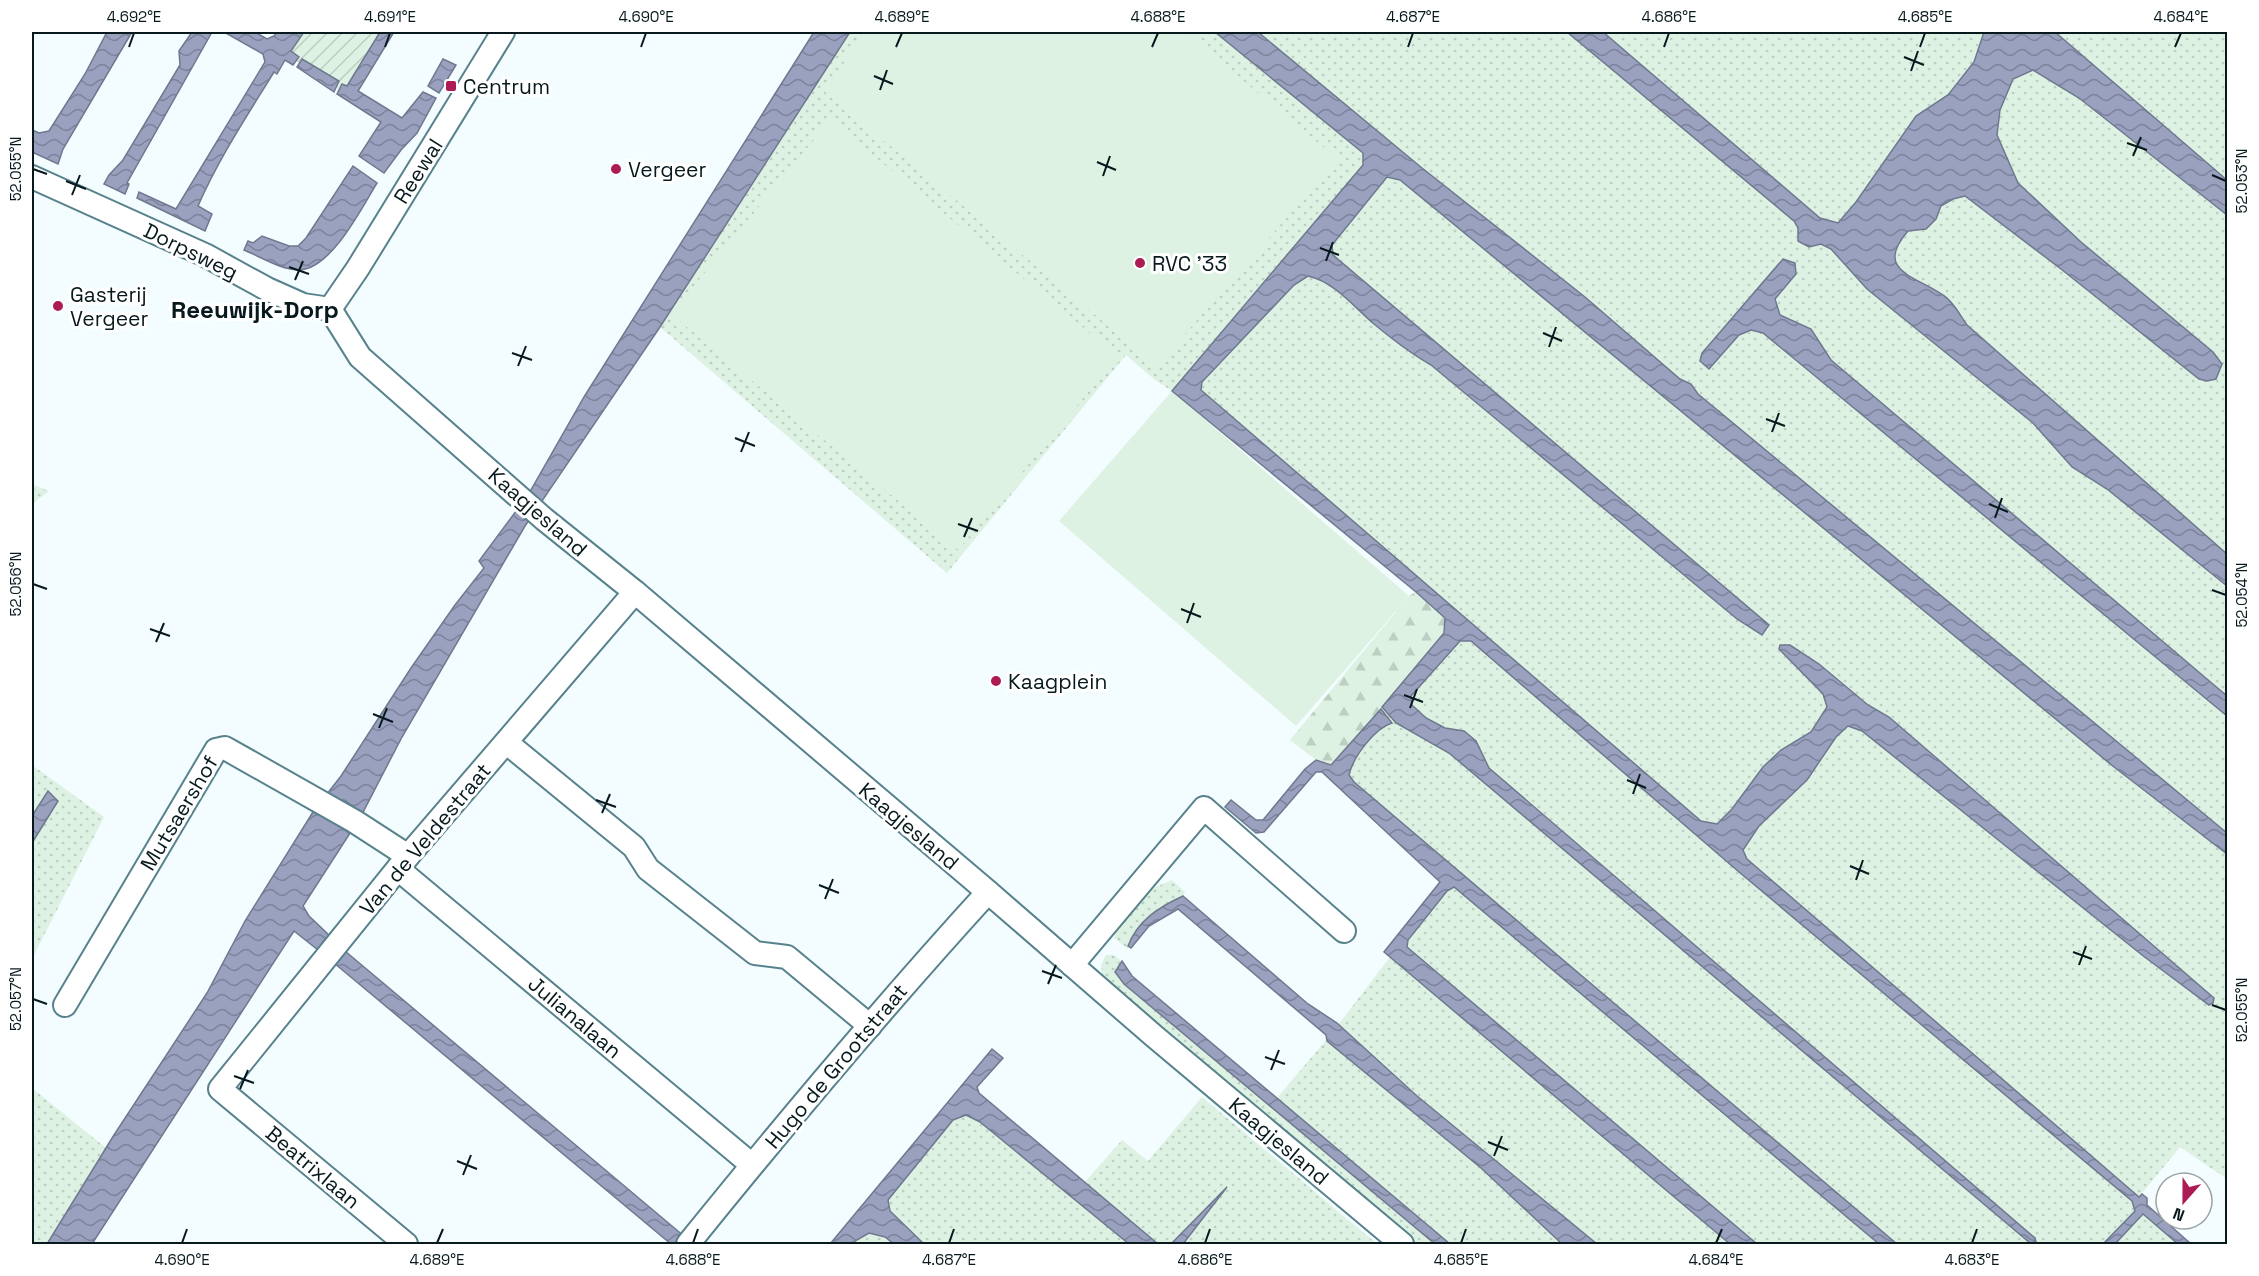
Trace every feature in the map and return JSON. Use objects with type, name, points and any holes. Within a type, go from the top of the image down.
[{"type":"street","name":"Reewal","points":[[330,309],[358,268],[503,32]]},
{"type":"street","name":"Dorpsweg","points":[[32,177],[205,255],[267,289],[303,305],[330,309]]},
{"type":"street","name":"Kaagjesland","points":[[330,309],[360,357],[544,519],[634,592],[988,891],[1402,1245]]},
{"type":"street","name":"Van de Veldestraat","points":[[220,1089],[403,863],[634,592]]},
{"type":"street","points":[[507,743],[634,847],[648,869],[746,946],[755,953],[787,957],[870,1026]]},
{"type":"street","name":"Mutsaershof","points":[[65,1005],[216,750],[225,748],[354,821],[403,863]]},
{"type":"street","points":[[1072,965],[1204,808],[1344,931]]},
{"type":"street","name":"Julianalaan","points":[[403,863],[752,1164]]},
{"type":"street","name":"Hugo de Grootstraat","points":[[693,1239],[752,1164],[988,891]]},
{"type":"street","name":"Beatrixlaan","points":[[220,1089],[406,1245]]},
{"type":"green space","points":[[304,32],[380,32],[347,86],[342,84],[339,89],[336,87],[339,82],[301,60],[299,63],[296,61],[299,56],[290,52]]},
{"type":"green space","points":[[850,32],[1215,32],[1363,153],[1363,165],[1172,391],[1155,380],[1126,355],[947,573],[660,327]]},
{"type":"green space","name":"RVC '33","points":[[864,32],[1184,32],[1338,159],[1157,366],[825,92]]},
{"type":"green space","points":[[1258,32],[1567,32],[1794,221],[1798,228],[1831,249],[1867,289],[2033,423],[2072,467],[2107,489],[2227,586],[2227,696],[1831,360],[1811,329],[1780,315],[1775,299],[1796,275],[1701,361],[1709,369],[1740,335],[1751,330],[1763,333],[2227,716],[2227,833],[1698,394],[1691,384],[1680,379],[1585,297],[1422,168]]},
{"type":"green space","points":[[1603,32],[1984,32],[1974,62],[1948,96],[1916,116],[1856,202],[1838,223],[1820,218]]},
{"type":"green space","points":[[2055,32],[2227,32],[2227,180],[2077,51]]},
{"type":"green space","points":[[2032,70],[2079,98],[2227,215],[2227,554],[1967,325],[1946,296],[1903,272],[1894,260],[1894,251],[1908,231],[1936,219],[1947,203],[1965,196],[2199,379],[2081,242],[2018,183],[1997,135],[2000,110],[2013,79]]},
{"type":"green space","points":[[830,120],[1118,356],[958,550],[671,314]]},
{"type":"green space","points":[[1388,177],[1400,180],[2114,767],[2227,854],[2227,1179],[2180,1147],[2160,1171],[2154,1171],[2154,1179],[2139,1197],[1747,859],[1743,850],[1759,826],[1807,780],[1836,737],[1848,726],[1862,731],[2208,1005],[2214,997],[1889,717],[1868,705],[1819,664],[1790,645],[1780,645],[1779,650],[1824,695],[1827,707],[1811,732],[1781,750],[1763,767],[1732,809],[1717,825],[1701,821],[1201,390],[1202,382],[1294,285],[1308,276],[1317,279],[1343,295],[1394,340],[1431,365],[1737,619],[1761,635],[1768,625],[1333,255],[1332,245]]},
{"type":"green space","points":[[1172,391],[1409,596],[1296,726],[1059,521]]},
{"type":"green space","points":[[32,484],[49,491],[32,504]]},
{"type":"green space","points":[[1416,592],[1445,618],[1444,633],[1383,707],[1386,711],[1384,713],[1381,709],[1331,765],[1316,760],[1290,740],[1409,596]]},
{"type":"green space","points":[[1460,641],[1471,641],[1739,872],[2132,1201],[2135,1211],[2103,1244],[1897,1244],[1354,782],[1349,775],[1360,752],[1378,731],[1392,723],[1384,713],[1386,711],[1396,723],[1449,753],[2030,1243],[2035,1242],[2035,1238],[1489,768],[1480,749],[1470,736],[1462,731],[1436,724],[1420,712],[1411,696]]},
{"type":"green space","points":[[32,765],[104,817],[32,959],[32,843],[58,801],[48,792],[32,816]]},
{"type":"green space","points":[[1172,880],[1185,892],[1183,896],[1159,907],[1128,949],[1114,938],[1116,930],[1151,889]]},
{"type":"green space","points":[[1454,887],[1879,1244],[1757,1244],[1407,947],[1408,940],[1447,891]]},
{"type":"green space","points":[[1106,955],[1114,955],[1122,961],[1115,972],[1124,984],[1435,1244],[1416,1244],[1103,981],[1101,965]]},
{"type":"green space","points":[[1390,957],[1730,1244],[1597,1244],[1417,1096],[1338,1025]]},
{"type":"green space","points":[[1327,1039],[1481,1168],[1562,1244],[1450,1244],[1276,1099]]},
{"type":"green space","points":[[32,1088],[106,1148],[47,1244],[32,1244]]},
{"type":"green space","points":[[1202,1097],[1377,1244],[1183,1244],[1222,1193],[1171,1244],[1158,1244],[1084,1183],[1122,1140],[1148,1161]]},
{"type":"green space","points":[[966,1115],[980,1122],[1129,1244],[924,1244],[890,1211],[888,1200],[953,1120]]},
{"type":"green space","points":[[2143,1214],[2154,1223],[2154,1231],[2163,1231],[2178,1244],[2115,1244]]},
{"type":"green space","points":[[869,1233],[885,1237],[894,1244],[850,1244]]},
{"type":"water","points":[[107,32],[132,32],[63,149],[58,164],[32,152],[32,130],[39,133],[49,131],[85,74]]},
{"type":"water","points":[[192,32],[212,32],[127,183],[129,184],[125,194],[104,184],[123,160],[180,65],[179,51]]},
{"type":"water","points":[[224,32],[255,32],[267,39],[277,32],[304,32],[291,51],[299,57],[293,65],[285,60],[277,74],[274,72],[206,188],[198,206],[212,214],[205,231],[137,198],[139,192],[176,209],[265,62],[263,54]]},
{"type":"water","points":[[380,32],[394,32],[358,91],[402,118],[423,92],[436,98],[417,133],[384,173],[359,156],[381,122],[337,94],[342,84],[347,86]]},
{"type":"water","points":[[814,32],[850,32],[660,327],[525,526],[402,737],[361,816],[303,906],[309,916],[330,936],[318,950],[294,931],[92,1244],[47,1244],[114,1135],[207,993],[245,921],[313,812],[341,776],[455,605],[484,568],[479,561],[528,495],[584,397]]},
{"type":"water","points":[[1215,32],[1258,32],[1422,168],[1585,297],[1680,379],[1691,384],[1698,394],[2227,833],[2227,854],[2114,767],[1400,180],[1387,177],[1332,245],[1333,255],[1769,625],[1762,635],[1737,619],[1431,365],[1408,351],[1344,296],[1318,279],[1308,276],[1294,285],[1202,382],[1201,390],[1701,821],[1717,824],[1732,809],[1763,767],[1781,750],[1811,732],[1827,707],[1823,694],[1779,649],[1780,645],[1790,645],[1819,664],[1868,705],[1889,717],[2214,998],[2213,1003],[2209,1005],[2142,955],[1862,731],[1848,726],[1836,737],[1807,780],[1759,826],[1743,850],[1747,859],[2139,1197],[2142,1194],[2147,1198],[2147,1205],[2154,1211],[2154,1223],[2143,1214],[2115,1244],[2103,1244],[2135,1211],[2132,1201],[1739,872],[1471,641],[1460,641],[1411,696],[1412,705],[1426,718],[1445,728],[1464,731],[1476,741],[1489,768],[2035,1238],[2036,1242],[2030,1243],[1449,753],[1396,723],[1382,707],[1444,633],[1445,618],[1172,391],[1363,165],[1363,153]]},
{"type":"water","points":[[1567,32],[1603,32],[1820,218],[1838,223],[1856,202],[1916,116],[1948,95],[1974,62],[1984,32],[2055,32],[2227,180],[2227,215],[2079,98],[2033,70],[2013,79],[2000,110],[1997,135],[2018,183],[2081,242],[2213,352],[2222,364],[2216,379],[2207,381],[2199,379],[1965,196],[1953,199],[1941,206],[1936,219],[1926,229],[1908,231],[1898,244],[1895,255],[1897,264],[1902,271],[1947,298],[1967,325],[2227,554],[2227,586],[2107,489],[2072,467],[2033,423],[1867,289],[1831,249],[1821,244],[1809,247],[1798,241],[1798,228],[1794,221]]},
{"type":"water","points":[[302,59],[339,81],[334,92],[297,67]]},
{"type":"water","points":[[443,59],[456,65],[439,93],[428,86]]},
{"type":"water","points":[[353,166],[377,183],[345,235],[323,259],[312,267],[300,270],[278,266],[244,250],[248,241],[253,243],[262,236],[289,246],[298,246],[306,238]]},
{"type":"water","points":[[1783,259],[1795,263],[1796,274],[1775,299],[1780,315],[1811,329],[1831,360],[2227,696],[2227,716],[1763,333],[1751,330],[1739,335],[1709,369],[1700,361],[1702,353]]},
{"type":"water","points":[[1381,709],[1392,723],[1372,737],[1360,752],[1349,775],[1354,782],[1897,1244],[1879,1244],[1454,887],[1447,891],[1408,940],[1407,947],[1757,1244],[1730,1244],[1384,952],[1440,882],[1322,772],[1316,772],[1264,832],[1256,833],[1225,807],[1231,800],[1256,820],[1263,820],[1305,769],[1316,760],[1331,765]]},
{"type":"water","points":[[48,791],[58,801],[32,843],[32,816]]},
{"type":"water","points":[[1183,896],[1308,1004],[1337,1023],[1417,1096],[1597,1244],[1562,1244],[1481,1168],[1327,1041],[1326,1035],[1178,909],[1149,926],[1131,948],[1128,946],[1137,929],[1150,915]]},
{"type":"water","points":[[345,951],[685,1237],[678,1244],[671,1244],[334,963]]},
{"type":"water","points":[[1122,961],[1132,976],[1450,1244],[1435,1244],[1124,984],[1115,972]]},
{"type":"water","points":[[992,1049],[1003,1058],[977,1087],[979,1093],[1158,1244],[1129,1244],[980,1122],[966,1115],[953,1120],[888,1200],[890,1211],[924,1244],[894,1244],[885,1237],[869,1233],[850,1244],[830,1244]]},
{"type":"water","points":[[1227,1187],[1183,1244],[1171,1244]]},
{"type":"water","points":[[2163,1231],[2176,1231],[2191,1244],[2178,1244]]},
{"type":"place","name":"Centrum","points":[[451,86]]},
{"type":"place","name":"Vergeer","points":[[616,169]]},
{"type":"place","name":"RVC '33","points":[[1140,263]]},
{"type":"place","name":"Gasterij Vergeer","points":[[58,306]]},
{"type":"place","name":"Kaagplein","points":[[996,681]]},
{"type":"district","name":"Reeuwijk-Dorp","points":[[255,309]]}]
